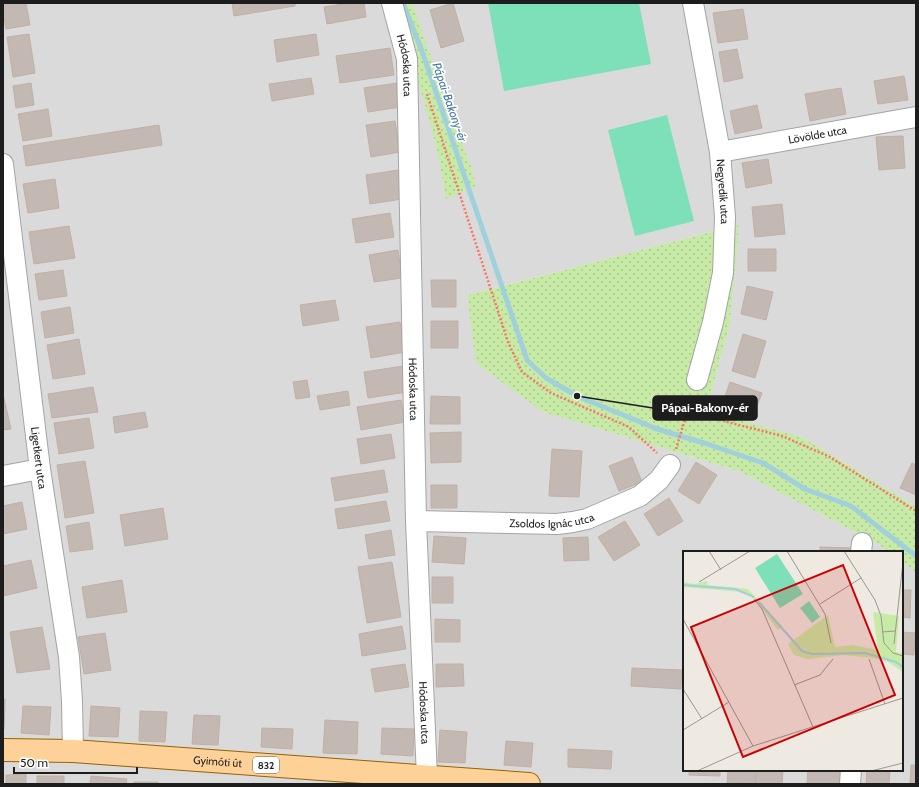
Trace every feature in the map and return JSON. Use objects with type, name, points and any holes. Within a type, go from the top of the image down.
[{"type":"main road","name":"Gyimóti út","points":[[3,750],[74,751],[529,784]]},
{"type":"street","name":"Hódoska utca","points":[[392,3],[407,60],[416,521],[427,777]]},
{"type":"street","name":"Negyedik utca","points":[[693,3],[720,152],[724,217],[723,273],[713,322],[697,380]]},
{"type":"street","name":"Lövölde utca","points":[[720,152],[916,117]]},
{"type":"street","name":"Ligetkert utca","points":[[3,164],[40,469],[70,657],[74,751]]},
{"type":"street","name":"Zsoldos Ignác utca","points":[[416,521],[557,524],[587,519],[640,496],[659,480],[672,458]]},
{"type":"street","points":[[3,476],[40,469]]},
{"type":"street","points":[[850,784],[851,771]]},
{"type":"path","points":[[426,90],[508,342],[522,372],[551,393],[629,427],[672,458],[688,412],[782,436],[828,456],[916,510]]},
{"type":"shaded area","points":[[3,3],[916,3],[916,507],[802,437],[706,411],[729,327],[737,225],[467,295],[543,412],[739,471],[878,544],[888,551],[683,551],[683,771],[903,771],[903,563],[916,572],[916,784],[3,784]]},
{"type":"green space","points":[[393,3],[412,3],[433,63],[457,122],[464,149],[471,167],[476,186],[446,199],[431,124]]},
{"type":"green space","points":[[488,3],[639,3],[651,64],[504,91]]},
{"type":"green space","points":[[667,115],[694,221],[635,236],[608,130]]},
{"type":"green space","points":[[738,225],[738,240],[729,327],[706,411],[802,437],[916,507],[916,572],[903,563],[903,551],[888,551],[878,544],[739,471],[543,412],[476,363],[467,295]]},
{"type":"building","points":[[3,3],[26,3],[30,25],[6,29]]},
{"type":"building","points":[[232,3],[295,3],[295,6],[234,16]]},
{"type":"building","points":[[349,3],[364,3],[366,17],[327,24],[324,7]]},
{"type":"building","points":[[453,3],[464,41],[441,48],[430,10]]},
{"type":"building","points":[[743,9],[748,39],[718,43],[713,13]]},
{"type":"building","points":[[29,34],[35,73],[13,77],[7,37]]},
{"type":"building","points":[[316,34],[319,55],[277,62],[274,40]]},
{"type":"building","points":[[390,48],[394,75],[340,83],[336,56]]},
{"type":"building","points":[[737,49],[743,78],[724,82],[719,52]]},
{"type":"building","points":[[904,76],[908,100],[878,104],[874,81]]},
{"type":"building","points":[[311,78],[314,94],[272,101],[269,84]]},
{"type":"building","points":[[31,83],[34,105],[16,108],[13,86]]},
{"type":"building","points":[[397,83],[401,107],[368,112],[364,88]]},
{"type":"building","points":[[841,88],[846,114],[810,121],[805,94]]},
{"type":"building","points":[[757,105],[762,128],[735,134],[730,111]]},
{"type":"building","points":[[48,109],[52,136],[23,141],[18,114]]},
{"type":"building","points":[[395,121],[400,152],[371,157],[366,125]]},
{"type":"building","points":[[159,125],[162,145],[26,166],[23,146]]},
{"type":"building","points":[[903,136],[905,168],[879,170],[876,137]]},
{"type":"building","points":[[768,159],[772,183],[746,188],[742,163]]},
{"type":"building","points":[[398,170],[402,199],[370,204],[366,175]]},
{"type":"building","points":[[55,179],[59,208],[28,213],[23,184]]},
{"type":"building","points":[[782,204],[785,234],[755,237],[752,207]]},
{"type":"building","points":[[390,213],[394,237],[356,243],[352,219]]},
{"type":"building","points":[[69,226],[75,258],[34,264],[29,232]]},
{"type":"building","points":[[748,249],[776,249],[776,271],[748,271]]},
{"type":"building","points":[[398,250],[402,278],[374,282],[369,255]]},
{"type":"building","points":[[63,270],[67,296],[39,300],[35,274]]},
{"type":"building","points":[[431,280],[456,280],[456,307],[432,307]]},
{"type":"building","points":[[747,286],[773,292],[766,320],[741,314]]},
{"type":"building","points":[[335,300],[339,320],[303,326],[300,305]]},
{"type":"building","points":[[70,307],[74,333],[45,338],[41,312]]},
{"type":"building","points":[[431,321],[458,321],[458,348],[431,348]]},
{"type":"building","points":[[400,322],[405,352],[371,358],[366,327]]},
{"type":"building","points":[[743,334],[766,341],[755,378],[732,371]]},
{"type":"building","points":[[79,339],[85,374],[53,379],[47,345]]},
{"type":"building","points":[[403,366],[407,392],[368,398],[364,372]]},
{"type":"building","points":[[307,380],[310,397],[296,399],[293,382]]},
{"type":"building","points":[[730,382],[762,393],[752,419],[721,408]]},
{"type":"building","points":[[93,387],[98,412],[52,418],[48,394]]},
{"type":"building","points":[[348,391],[350,405],[320,410],[317,396]]},
{"type":"building","points":[[3,394],[11,429],[3,430]]},
{"type":"building","points":[[431,396],[460,397],[460,424],[430,424]]},
{"type":"building","points":[[401,400],[405,422],[361,430],[357,407]]},
{"type":"building","points":[[145,412],[148,427],[115,433],[113,417]]},
{"type":"building","points":[[89,418],[94,448],[59,454],[54,423]]},
{"type":"building","points":[[461,432],[461,462],[431,463],[430,433]]},
{"type":"building","points":[[391,434],[395,458],[361,464],[357,439]]},
{"type":"building","points":[[552,449],[582,451],[579,497],[549,496]]},
{"type":"building","points":[[632,457],[642,482],[619,491],[609,466]]},
{"type":"building","points":[[85,461],[94,513],[65,518],[57,465]]},
{"type":"building","points":[[696,462],[717,475],[699,504],[678,491]]},
{"type":"building","points":[[912,463],[916,465],[916,495],[900,488]]},
{"type":"building","points":[[384,470],[388,492],[335,501],[331,478]]},
{"type":"building","points":[[431,485],[457,485],[457,508],[431,508]]},
{"type":"building","points":[[669,498],[683,521],[658,536],[644,514]]},
{"type":"building","points":[[386,501],[390,521],[338,529],[335,509]]},
{"type":"building","points":[[22,502],[27,529],[3,534],[3,506]]},
{"type":"building","points":[[163,508],[168,539],[125,546],[120,515]]},
{"type":"building","points":[[625,521],[640,545],[614,561],[598,537]]},
{"type":"building","points":[[89,522],[93,549],[70,552],[66,526]]},
{"type":"building","points":[[391,530],[395,555],[369,559],[365,535]]},
{"type":"building","points":[[434,536],[466,538],[464,564],[432,562]]},
{"type":"building","points":[[588,537],[589,560],[564,561],[563,538]]},
{"type":"building","points":[[820,547],[854,548],[854,551],[820,551]]},
{"type":"building","points":[[31,560],[37,588],[3,596],[3,566]]},
{"type":"building","points":[[392,562],[401,617],[367,623],[358,567]]},
{"type":"building","points":[[432,577],[453,577],[453,603],[432,603]]},
{"type":"building","points":[[122,580],[127,612],[87,618],[82,587]]},
{"type":"building","points":[[903,590],[911,590],[910,618],[903,617]]},
{"type":"building","points":[[435,619],[460,620],[460,642],[435,642]]},
{"type":"building","points":[[402,626],[406,649],[362,656],[359,634]]},
{"type":"building","points":[[42,627],[50,669],[17,673],[10,632]]},
{"type":"building","points":[[903,632],[915,633],[914,655],[903,654]]},
{"type":"building","points":[[105,633],[111,670],[84,674],[78,637]]},
{"type":"building","points":[[405,664],[409,687],[375,692],[371,669]]},
{"type":"building","points":[[436,664],[463,664],[464,686],[436,687]]},
{"type":"building","points":[[632,668],[682,670],[681,689],[631,686]]},
{"type":"building","points":[[3,699],[5,699],[4,729],[3,729]]},
{"type":"building","points":[[23,706],[51,707],[49,735],[21,733]]},
{"type":"building","points":[[91,706],[120,708],[118,737],[89,736]]},
{"type":"building","points":[[140,711],[167,712],[165,742],[139,741]]},
{"type":"building","points":[[194,715],[220,716],[218,745],[192,744]]},
{"type":"building","points":[[325,720],[358,722],[357,754],[323,753]]},
{"type":"building","points":[[262,728],[293,729],[292,749],[261,747]]},
{"type":"building","points":[[382,728],[414,729],[413,756],[381,754]]},
{"type":"building","points":[[440,730],[467,732],[465,763],[438,762]]},
{"type":"building","points":[[506,741],[533,743],[531,767],[504,765]]},
{"type":"building","points":[[568,749],[612,751],[611,769],[568,767]]},
{"type":"building","points":[[911,765],[916,765],[916,784],[910,784]]},
{"type":"building","points":[[689,771],[720,771],[720,776],[689,775]]},
{"type":"building","points":[[728,771],[756,771],[755,784],[727,783]]},
{"type":"building","points":[[756,771],[783,771],[782,784],[755,784]]},
{"type":"building","points":[[808,771],[840,771],[840,784],[807,784]]},
{"type":"building","points":[[867,771],[890,771],[889,784],[866,784]]},
{"type":"building","points":[[26,774],[26,784],[6,784],[6,775]]},
{"type":"building","points":[[37,776],[64,776],[64,784],[37,784]]},
{"type":"building","points":[[91,776],[127,779],[126,784],[90,784]]},
{"type":"building","points":[[134,782],[158,782],[158,784],[134,784]]},
{"type":"waterway","name":"Pápai-Bakony-ér","points":[[403,3],[422,51],[527,360],[546,378],[577,396],[657,429],[763,463],[805,489],[851,506],[916,556]]},
{"type":"place","name":"Pápai-Bakony-ér","points":[[577,396]]}]
